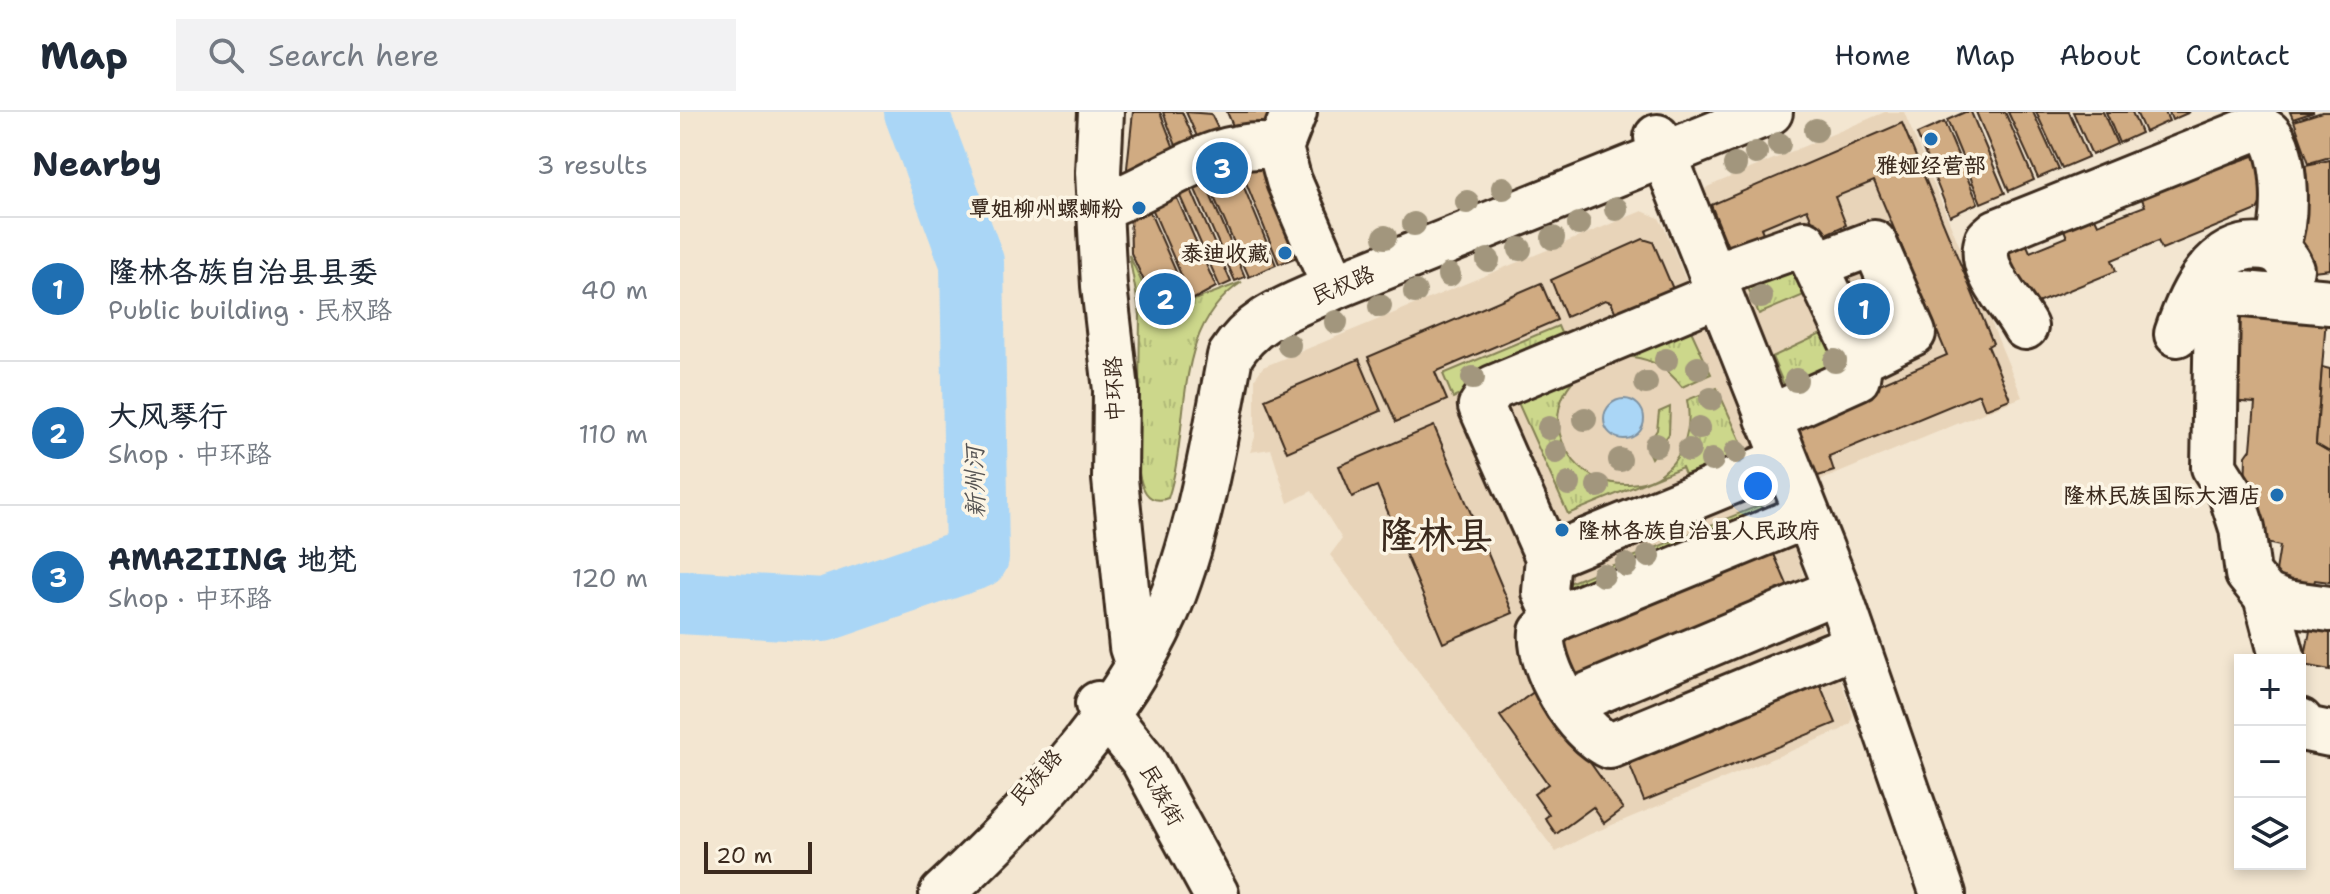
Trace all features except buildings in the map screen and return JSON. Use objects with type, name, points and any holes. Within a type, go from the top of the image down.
[{"type":"main road","name":"中环路","points":[[1101,112],[1098,172],[1104,286],[1116,390],[1115,479],[1140,647]]},
{"type":"main road","name":"中环路","points":[[1112,112],[1111,203],[1115,289],[1125,389],[1125,478],[1140,647]]},
{"type":"main road","name":"民权路","points":[[1140,647],[1166,612],[1183,559],[1230,356],[1243,335],[1266,317],[1653,149],[1720,112]]},
{"type":"main road","name":"民权路","points":[[1140,647],[1162,578],[1214,349],[1232,319],[1261,300],[1653,149],[1770,112]]},
{"type":"main road","points":[[1111,203],[1234,147],[1264,144],[1287,130],[1289,181],[1329,274]]},
{"type":"main road","points":[[2025,327],[2001,295],[1986,257],[1988,239],[1996,232],[2250,130],[2270,134],[2280,161],[2284,230],[2274,248]]},
{"type":"main road","points":[[1653,149],[1709,288],[1772,465],[1824,596],[1930,894]]},
{"type":"main road","points":[[1557,618],[1545,592],[1548,557],[1481,406],[1493,388],[1709,288],[1800,242],[1810,247],[1860,359],[1857,378],[1768,418]]},
{"type":"main road","points":[[1818,264],[1874,243],[1889,270],[1913,333],[1860,359]]},
{"type":"main road","points":[[2177,334],[2198,285],[2223,255],[2237,248],[2274,248],[2288,261],[2298,280],[2330,280]]},
{"type":"main road","points":[[1709,288],[1768,418],[1854,634],[1943,894]]},
{"type":"main road","points":[[2281,654],[2266,596],[2248,574],[2242,528],[2231,494],[2214,467],[2217,310],[2219,299],[2233,293],[2330,302]]},
{"type":"main road","points":[[1548,557],[1772,465]]},
{"type":"main road","points":[[1794,521],[1557,618],[1542,632],[1540,644],[1567,704],[1601,742],[1610,746],[1844,650]]},
{"type":"main road","points":[[1567,704],[1824,596]]},
{"type":"main road","points":[[2266,596],[2286,603],[2330,609]]},
{"type":"main road","name":"民族路","points":[[942,894],[1011,827],[1098,716],[1140,647]]},
{"type":"main road","name":"民族路","points":[[923,894],[1098,716]]},
{"type":"main road","name":"民族街","points":[[1098,716],[1197,894]]},
{"type":"main road","name":"民族街","points":[[1098,716],[1143,760],[1216,894]]},
{"type":"main road","points":[[2304,726],[2330,734]]},
{"type":"shaded area","points":[[1885,112],[1904,112],[2022,397],[1812,484],[1702,195],[1707,187]]},
{"type":"shaded area","name":"隆林各族自治县人民政府","points":[[1642,211],[1659,218],[1665,229],[1785,522],[1853,715],[1851,723],[1841,730],[1588,835],[1556,852],[1330,555],[1342,539],[1312,491],[1288,503],[1271,449],[1250,452],[1255,437],[1255,378],[1263,367]]},
{"type":"green space","points":[[1793,248],[1818,289],[1759,314],[1744,278]]},
{"type":"green space","points":[[1129,255],[1157,314],[1242,282],[1219,302],[1203,325],[1187,381],[1175,470],[1168,498],[1161,500],[1146,493],[1138,468],[1140,315]]},
{"type":"green space","points":[[1687,322],[1711,374],[1682,387],[1658,366],[1633,357],[1608,359],[1585,370],[1568,387],[1559,409],[1560,435],[1574,461],[1592,476],[1621,484],[1644,481],[1658,476],[1678,456],[1688,430],[1687,400],[1717,388],[1746,453],[1689,484],[1682,467],[1568,514],[1515,396]]},
{"type":"green space","points":[[1558,326],[1568,349],[1453,398],[1443,374]]},
{"type":"green space","points":[[1836,327],[1851,361],[1787,392],[1772,357]]},
{"type":"green space","points":[[1670,407],[1669,434],[1651,458],[1646,447],[1657,430],[1659,412]]},
{"type":"green space","points":[[1760,505],[1763,514],[1573,598],[1562,586]]},
{"type":"water","points":[[1624,399],[1638,405],[1644,419],[1638,433],[1624,439],[1610,433],[1604,419],[1610,405]]},
{"type":"waterway","name":"新州河","points":[[680,602],[823,610],[977,557],[972,262],[916,112]]},
{"type":"place","name":"雅娅经营部","points":[[1931,139]]},
{"type":"place","name":"AMAZIING 地梵","points":[[1222,168]]},
{"type":"place","name":"覃姐柳州螺蛳粉","points":[[1139,208]]},
{"type":"place","name":"泰迪收藏","points":[[1285,253]]},
{"type":"place","name":"大风琴行","points":[[1165,299]]},
{"type":"place","name":"隆林各族自治县县委","points":[[1864,309]]},
{"type":"place","name":"隆林民族国际大酒店","points":[[2277,495]]},
{"type":"place","name":"隆林各族自治县人民政府","points":[[1562,530]]},
{"type":"district","name":"隆林县","points":[[1436,534]]}]
